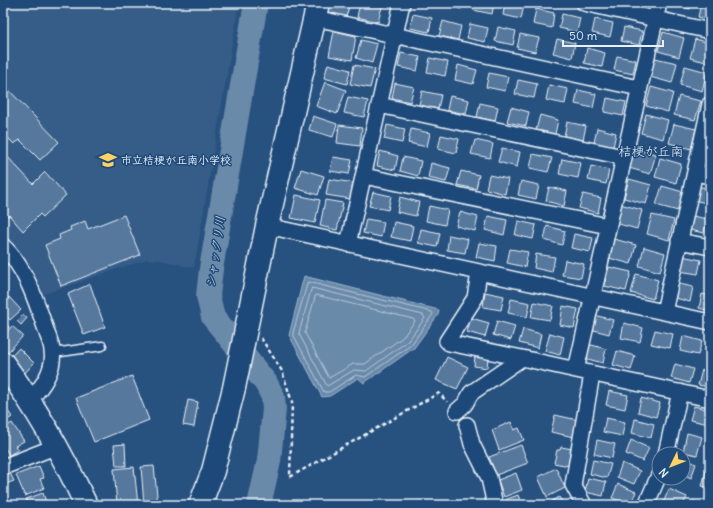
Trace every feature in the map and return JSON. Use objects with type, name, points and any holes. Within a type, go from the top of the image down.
[{"type":"street","points":[[348,244],[402,3]]},
{"type":"street","points":[[584,3],[710,31]]},
{"type":"street","points":[[576,370],[659,3]]},
{"type":"street","points":[[200,505],[213,471],[234,388],[248,327],[267,226],[317,10],[395,36],[639,88]]},
{"type":"street","points":[[664,312],[710,104]]},
{"type":"street","points":[[379,105],[623,157]]},
{"type":"street","points":[[695,173],[710,176]]},
{"type":"street","points":[[364,176],[608,226]]},
{"type":"street","points":[[267,226],[710,322]]},
{"type":"street","points":[[679,241],[710,247]]},
{"type":"street","points":[[3,246],[18,263],[26,278],[37,304],[53,351],[44,384],[30,399]]},
{"type":"street","points":[[479,273],[475,298],[446,341],[449,343],[710,399]]},
{"type":"street","points":[[456,411],[465,404],[471,393],[522,358]]},
{"type":"street","points":[[3,363],[30,399],[57,446],[86,505]]},
{"type":"street","points":[[584,505],[573,485],[592,374]]},
{"type":"street","points":[[668,446],[680,392]]},
{"type":"street","points":[[467,425],[472,444],[489,478],[495,505]]},
{"type":"street","points":[[3,467],[57,446]]},
{"type":"street","points":[[646,505],[654,486]]},
{"type":"lane","points":[[53,351],[61,352],[102,346]]},
{"type":"path","points":[[248,327],[264,342],[287,383],[292,402],[293,419],[290,477],[439,393],[456,411]]},
{"type":"shaded area","name":"市立桔梗が丘南小学校","points":[[3,3],[239,3],[194,268],[160,260],[147,259],[38,296],[3,240]]},
{"type":"water","points":[[304,276],[439,310],[438,315],[414,348],[364,383],[358,378],[330,396],[322,397],[289,335]]},
{"type":"building","points":[[327,3],[350,3],[346,17],[325,11]]},
{"type":"building","points":[[360,3],[383,3],[378,22],[357,17]]},
{"type":"building","points":[[443,3],[463,3],[461,9],[443,5]]},
{"type":"building","points":[[475,3],[494,3],[492,14],[473,10]]},
{"type":"building","points":[[505,3],[524,5],[521,19],[503,15]]},
{"type":"building","points":[[668,3],[691,3],[690,9]]},
{"type":"building","points":[[701,3],[710,3],[710,20],[698,17]]},
{"type":"building","points":[[536,9],[554,13],[552,28],[533,24]]},
{"type":"building","points":[[413,14],[432,18],[429,32],[410,28]]},
{"type":"building","points":[[562,14],[580,18],[577,32],[559,28]]},
{"type":"building","points":[[595,19],[613,23],[610,37],[592,33]]},
{"type":"building","points":[[443,21],[461,26],[458,40],[439,36]]},
{"type":"building","points":[[470,24],[488,28],[485,42],[467,38]]},
{"type":"building","points":[[498,27],[516,31],[513,45],[495,41]]},
{"type":"building","points":[[624,27],[642,31],[639,45],[621,41]]},
{"type":"building","points":[[334,31],[356,36],[352,60],[329,56]]},
{"type":"building","points":[[663,32],[684,38],[679,57],[658,51]]},
{"type":"building","points":[[520,34],[539,38],[535,52],[517,48]]},
{"type":"building","points":[[557,39],[575,43],[572,58],[553,53]]},
{"type":"building","points":[[695,39],[710,43],[710,63],[690,58]]},
{"type":"building","points":[[361,40],[377,44],[372,63],[356,58]]},
{"type":"building","points":[[587,48],[605,53],[602,67],[584,63]]},
{"type":"building","points":[[401,53],[420,57],[417,71],[398,67]]},
{"type":"building","points":[[617,56],[636,60],[633,74],[614,70]]},
{"type":"building","points":[[430,58],[448,62],[445,76],[427,72]]},
{"type":"building","points":[[655,58],[677,63],[672,83],[650,77]]},
{"type":"building","points":[[328,64],[350,70],[347,84],[324,78]]},
{"type":"building","points":[[354,65],[375,69],[370,88],[350,84]]},
{"type":"building","points":[[458,65],[477,70],[473,84],[455,80]]},
{"type":"building","points":[[685,66],[707,72],[702,91],[680,85]]},
{"type":"building","points":[[489,73],[508,77],[505,91],[486,87]]},
{"type":"building","points":[[518,80],[537,84],[534,98],[515,94]]},
{"type":"building","points":[[325,82],[346,90],[337,114],[316,106]]},
{"type":"building","points":[[395,83],[414,87],[410,102],[392,98]]},
{"type":"building","points":[[3,84],[59,142],[40,160],[20,140],[14,144],[3,133],[7,127],[3,122]]},
{"type":"building","points":[[549,85],[568,89],[565,104],[546,100]]},
{"type":"building","points":[[651,87],[673,93],[668,112],[646,106]]},
{"type":"building","points":[[578,90],[596,94],[593,108],[575,104]]},
{"type":"building","points":[[422,91],[441,95],[438,109],[419,105]]},
{"type":"building","points":[[450,96],[469,100],[466,114],[447,110]]},
{"type":"building","points":[[679,96],[701,101],[695,120],[674,115]]},
{"type":"building","points":[[348,97],[368,101],[364,117],[344,113]]},
{"type":"building","points":[[607,98],[626,102],[623,116],[604,112]]},
{"type":"building","points":[[480,103],[498,107],[495,121],[477,117]]},
{"type":"building","points":[[511,107],[529,112],[526,126],[507,122]]},
{"type":"building","points":[[646,114],[668,120],[663,139],[641,133]]},
{"type":"building","points":[[540,115],[558,120],[555,134],[536,130]]},
{"type":"building","points":[[313,116],[337,124],[333,137],[309,130]]},
{"type":"building","points":[[567,122],[586,126],[583,140],[564,136]]},
{"type":"building","points":[[674,124],[696,129],[691,149],[669,143]]},
{"type":"building","points":[[339,125],[362,128],[360,146],[337,143]]},
{"type":"building","points":[[387,125],[405,129],[402,143],[384,139]]},
{"type":"building","points":[[597,128],[616,133],[613,147],[594,143]]},
{"type":"building","points":[[411,129],[430,133],[427,147],[408,143]]},
{"type":"building","points":[[441,135],[459,139],[456,153],[438,149]]},
{"type":"building","points":[[475,140],[493,144],[490,158],[471,154]]},
{"type":"building","points":[[502,148],[520,152],[517,167],[498,162]]},
{"type":"building","points":[[708,148],[710,148],[710,163],[705,162]]},
{"type":"building","points":[[634,149],[656,154],[650,174],[629,168]]},
{"type":"building","points":[[380,151],[398,156],[395,170],[377,166]]},
{"type":"building","points":[[3,152],[33,184],[45,172],[66,195],[43,217],[40,214],[23,231],[9,215],[5,218],[3,216]]},
{"type":"building","points":[[533,154],[552,158],[548,172],[530,168]]},
{"type":"building","points":[[333,157],[352,160],[349,174],[330,171]]},
{"type":"building","points":[[403,157],[421,161],[418,176],[400,171]]},
{"type":"building","points":[[660,158],[681,164],[676,183],[655,177]]},
{"type":"building","points":[[562,159],[581,163],[578,178],[559,174]]},
{"type":"building","points":[[431,163],[450,168],[446,182],[428,178]]},
{"type":"building","points":[[591,166],[609,170],[606,184],[588,180]]},
{"type":"building","points":[[301,169],[324,176],[318,195],[295,188]]},
{"type":"building","points":[[461,171],[479,175],[476,189],[457,185]]},
{"type":"building","points":[[489,175],[508,179],[505,194],[486,189]]},
{"type":"building","points":[[329,179],[354,183],[351,199],[326,195]]},
{"type":"building","points":[[629,179],[651,185],[646,204],[624,198]]},
{"type":"building","points":[[521,181],[539,185],[536,199],[518,195]]},
{"type":"building","points":[[662,186],[683,192],[678,211],[656,205]]},
{"type":"building","points":[[697,186],[710,189],[710,204],[694,200]]},
{"type":"building","points":[[549,187],[567,191],[564,206],[546,201]]},
{"type":"building","points":[[373,192],[391,196],[388,210],[369,206]]},
{"type":"building","points":[[583,194],[601,198],[598,213],[579,208]]},
{"type":"building","points":[[296,195],[320,200],[315,223],[291,218]]},
{"type":"building","points":[[400,197],[419,202],[416,216],[397,212]]},
{"type":"building","points":[[325,200],[343,203],[337,230],[320,226]]},
{"type":"building","points":[[620,204],[642,210],[637,229],[615,223]]},
{"type":"building","points":[[429,206],[448,210],[445,225],[426,221]]},
{"type":"building","points":[[460,212],[478,217],[475,231],[456,226]]},
{"type":"building","points":[[124,215],[140,255],[61,286],[45,245],[60,239],[59,235],[71,230],[70,227],[85,221],[88,229]]},
{"type":"building","points":[[652,215],[674,220],[669,240],[647,234]]},
{"type":"building","points":[[688,215],[707,219],[704,233],[685,229]]},
{"type":"building","points":[[488,216],[507,220],[504,235],[485,230]]},
{"type":"building","points":[[366,219],[384,222],[381,237],[363,233]]},
{"type":"building","points":[[518,221],[536,225],[533,239],[515,235]]},
{"type":"building","points":[[394,222],[413,226],[410,241],[391,237]]},
{"type":"building","points":[[547,226],[565,231],[562,245],[544,240]]},
{"type":"building","points":[[421,229],[440,233],[437,247],[418,243]]},
{"type":"building","points":[[574,234],[593,238],[590,252],[571,248]]},
{"type":"building","points":[[449,235],[468,239],[465,253],[447,250]]},
{"type":"building","points":[[614,239],[636,245],[631,264],[609,258]]},
{"type":"building","points":[[479,243],[497,246],[495,261],[476,257]]},
{"type":"building","points":[[644,247],[665,253],[660,272],[639,266]]},
{"type":"building","points":[[510,249],[528,252],[525,267],[507,263]]},
{"type":"building","points":[[536,254],[555,257],[552,272],[534,268]]},
{"type":"building","points":[[682,256],[701,260],[698,274],[679,271]]},
{"type":"building","points":[[565,260],[584,264],[581,278],[562,275]]},
{"type":"building","points":[[609,267],[631,272],[626,291],[604,286]]},
{"type":"building","points":[[636,274],[658,280],[653,299],[631,293]]},
{"type":"building","points":[[675,283],[693,287],[690,302],[672,297]]},
{"type":"building","points":[[90,284],[105,327],[84,335],[68,294]]},
{"type":"building","points":[[485,292],[504,296],[501,310],[483,307]]},
{"type":"building","points":[[702,294],[710,296],[710,311],[699,308]]},
{"type":"building","points":[[9,297],[21,310],[10,320],[3,313],[3,303]]},
{"type":"building","points":[[511,299],[530,303],[527,317],[508,313]]},
{"type":"building","points":[[534,302],[553,306],[550,320],[531,317]]},
{"type":"building","points":[[563,306],[578,309],[574,328],[560,325]]},
{"type":"building","points":[[23,315],[27,318],[21,325],[17,321]]},
{"type":"building","points":[[594,315],[613,320],[609,334],[590,329]]},
{"type":"building","points":[[471,318],[489,323],[485,337],[467,332]]},
{"type":"building","points":[[3,321],[9,327],[3,332]]},
{"type":"building","points":[[497,321],[515,326],[511,340],[493,335]]},
{"type":"building","points":[[624,323],[643,328],[640,342],[621,338]]},
{"type":"building","points":[[12,326],[23,336],[8,352],[3,347],[3,336]]},
{"type":"building","points":[[523,329],[541,334],[538,348],[519,343]]},
{"type":"building","points":[[655,330],[673,334],[670,348],[651,344]]},
{"type":"building","points":[[550,333],[564,337],[560,355],[545,351]]},
{"type":"building","points":[[683,336],[702,341],[698,355],[680,351]]},
{"type":"building","points":[[588,344],[606,349],[603,363],[584,358]]},
{"type":"building","points":[[19,348],[34,363],[24,374],[9,359]]},
{"type":"building","points":[[617,351],[635,356],[631,370],[613,365]]},
{"type":"building","points":[[475,355],[488,357],[487,368],[474,366]]},
{"type":"building","points":[[447,357],[468,367],[457,389],[436,380]]},
{"type":"building","points":[[675,364],[693,369],[689,383],[671,378]]},
{"type":"building","points":[[702,370],[710,372],[710,387],[698,385]]},
{"type":"building","points":[[132,376],[149,420],[94,442],[76,398]]},
{"type":"building","points":[[609,391],[628,395],[625,409],[606,405]]},
{"type":"building","points":[[641,398],[660,403],[656,417],[638,412]]},
{"type":"building","points":[[188,400],[198,402],[194,427],[183,425]]},
{"type":"building","points":[[3,404],[12,417],[3,423]]},
{"type":"building","points":[[694,406],[710,410],[709,424],[690,420]]},
{"type":"building","points":[[555,415],[578,420],[574,437],[551,432]]},
{"type":"building","points":[[606,418],[625,422],[622,436],[603,432]]},
{"type":"building","points":[[635,419],[654,424],[651,438],[632,433]]},
{"type":"building","points":[[511,422],[514,430],[519,428],[524,440],[499,450],[492,430]]},
{"type":"building","points":[[12,423],[24,441],[15,446],[18,450],[9,455],[3,445],[3,428]]},
{"type":"building","points":[[687,433],[702,437],[697,455],[691,454],[691,446],[684,446]]},
{"type":"building","points":[[597,440],[615,444],[612,458],[594,454]]},
{"type":"building","points":[[631,440],[649,448],[643,461],[626,454]]},
{"type":"building","points":[[125,444],[126,466],[116,466],[114,445]]},
{"type":"building","points":[[521,445],[528,463],[496,475],[489,457]]},
{"type":"building","points":[[561,447],[573,449],[569,466],[554,463],[557,450],[560,450]]},
{"type":"building","points":[[593,460],[611,464],[607,478],[590,474]]},
{"type":"building","points":[[691,462],[696,464],[691,478]]},
{"type":"building","points":[[622,463],[640,471],[634,484],[617,477]]},
{"type":"building","points":[[39,466],[44,478],[40,479],[44,488],[25,496],[16,475]]},
{"type":"building","points":[[154,466],[158,505],[144,505],[141,467]]},
{"type":"building","points":[[134,467],[138,505],[117,505],[114,469]]},
{"type":"building","points":[[556,468],[565,488],[547,497],[538,477]]},
{"type":"building","points":[[9,471],[14,481],[3,485],[3,473]]},
{"type":"building","points":[[706,471],[710,472],[710,488],[702,486]]},
{"type":"building","points":[[516,473],[522,490],[504,497],[498,480]]},
{"type":"building","points":[[588,478],[606,482],[603,496],[585,492]]},
{"type":"building","points":[[618,484],[636,492],[630,505],[612,498]]},
{"type":"building","points":[[669,489],[687,497],[683,505],[668,505],[663,503]]},
{"type":"building","points":[[43,493],[47,505],[28,505],[26,499]]},
{"type":"building","points":[[518,495],[522,505],[507,505],[505,500]]},
{"type":"building","points":[[559,497],[564,505],[546,505]]},
{"type":"building","points":[[693,501],[704,505],[691,505]]},
{"type":"waterway","name":"シャックリ川","points":[[256,3],[211,269],[208,296],[213,317],[266,383],[273,397],[274,409],[269,461],[259,505]]},
{"type":"place","name":"市立桔梗が丘南小学校","points":[[108,160]]},
{"type":"district","name":"桔梗が丘南","points":[[651,151]]}]
